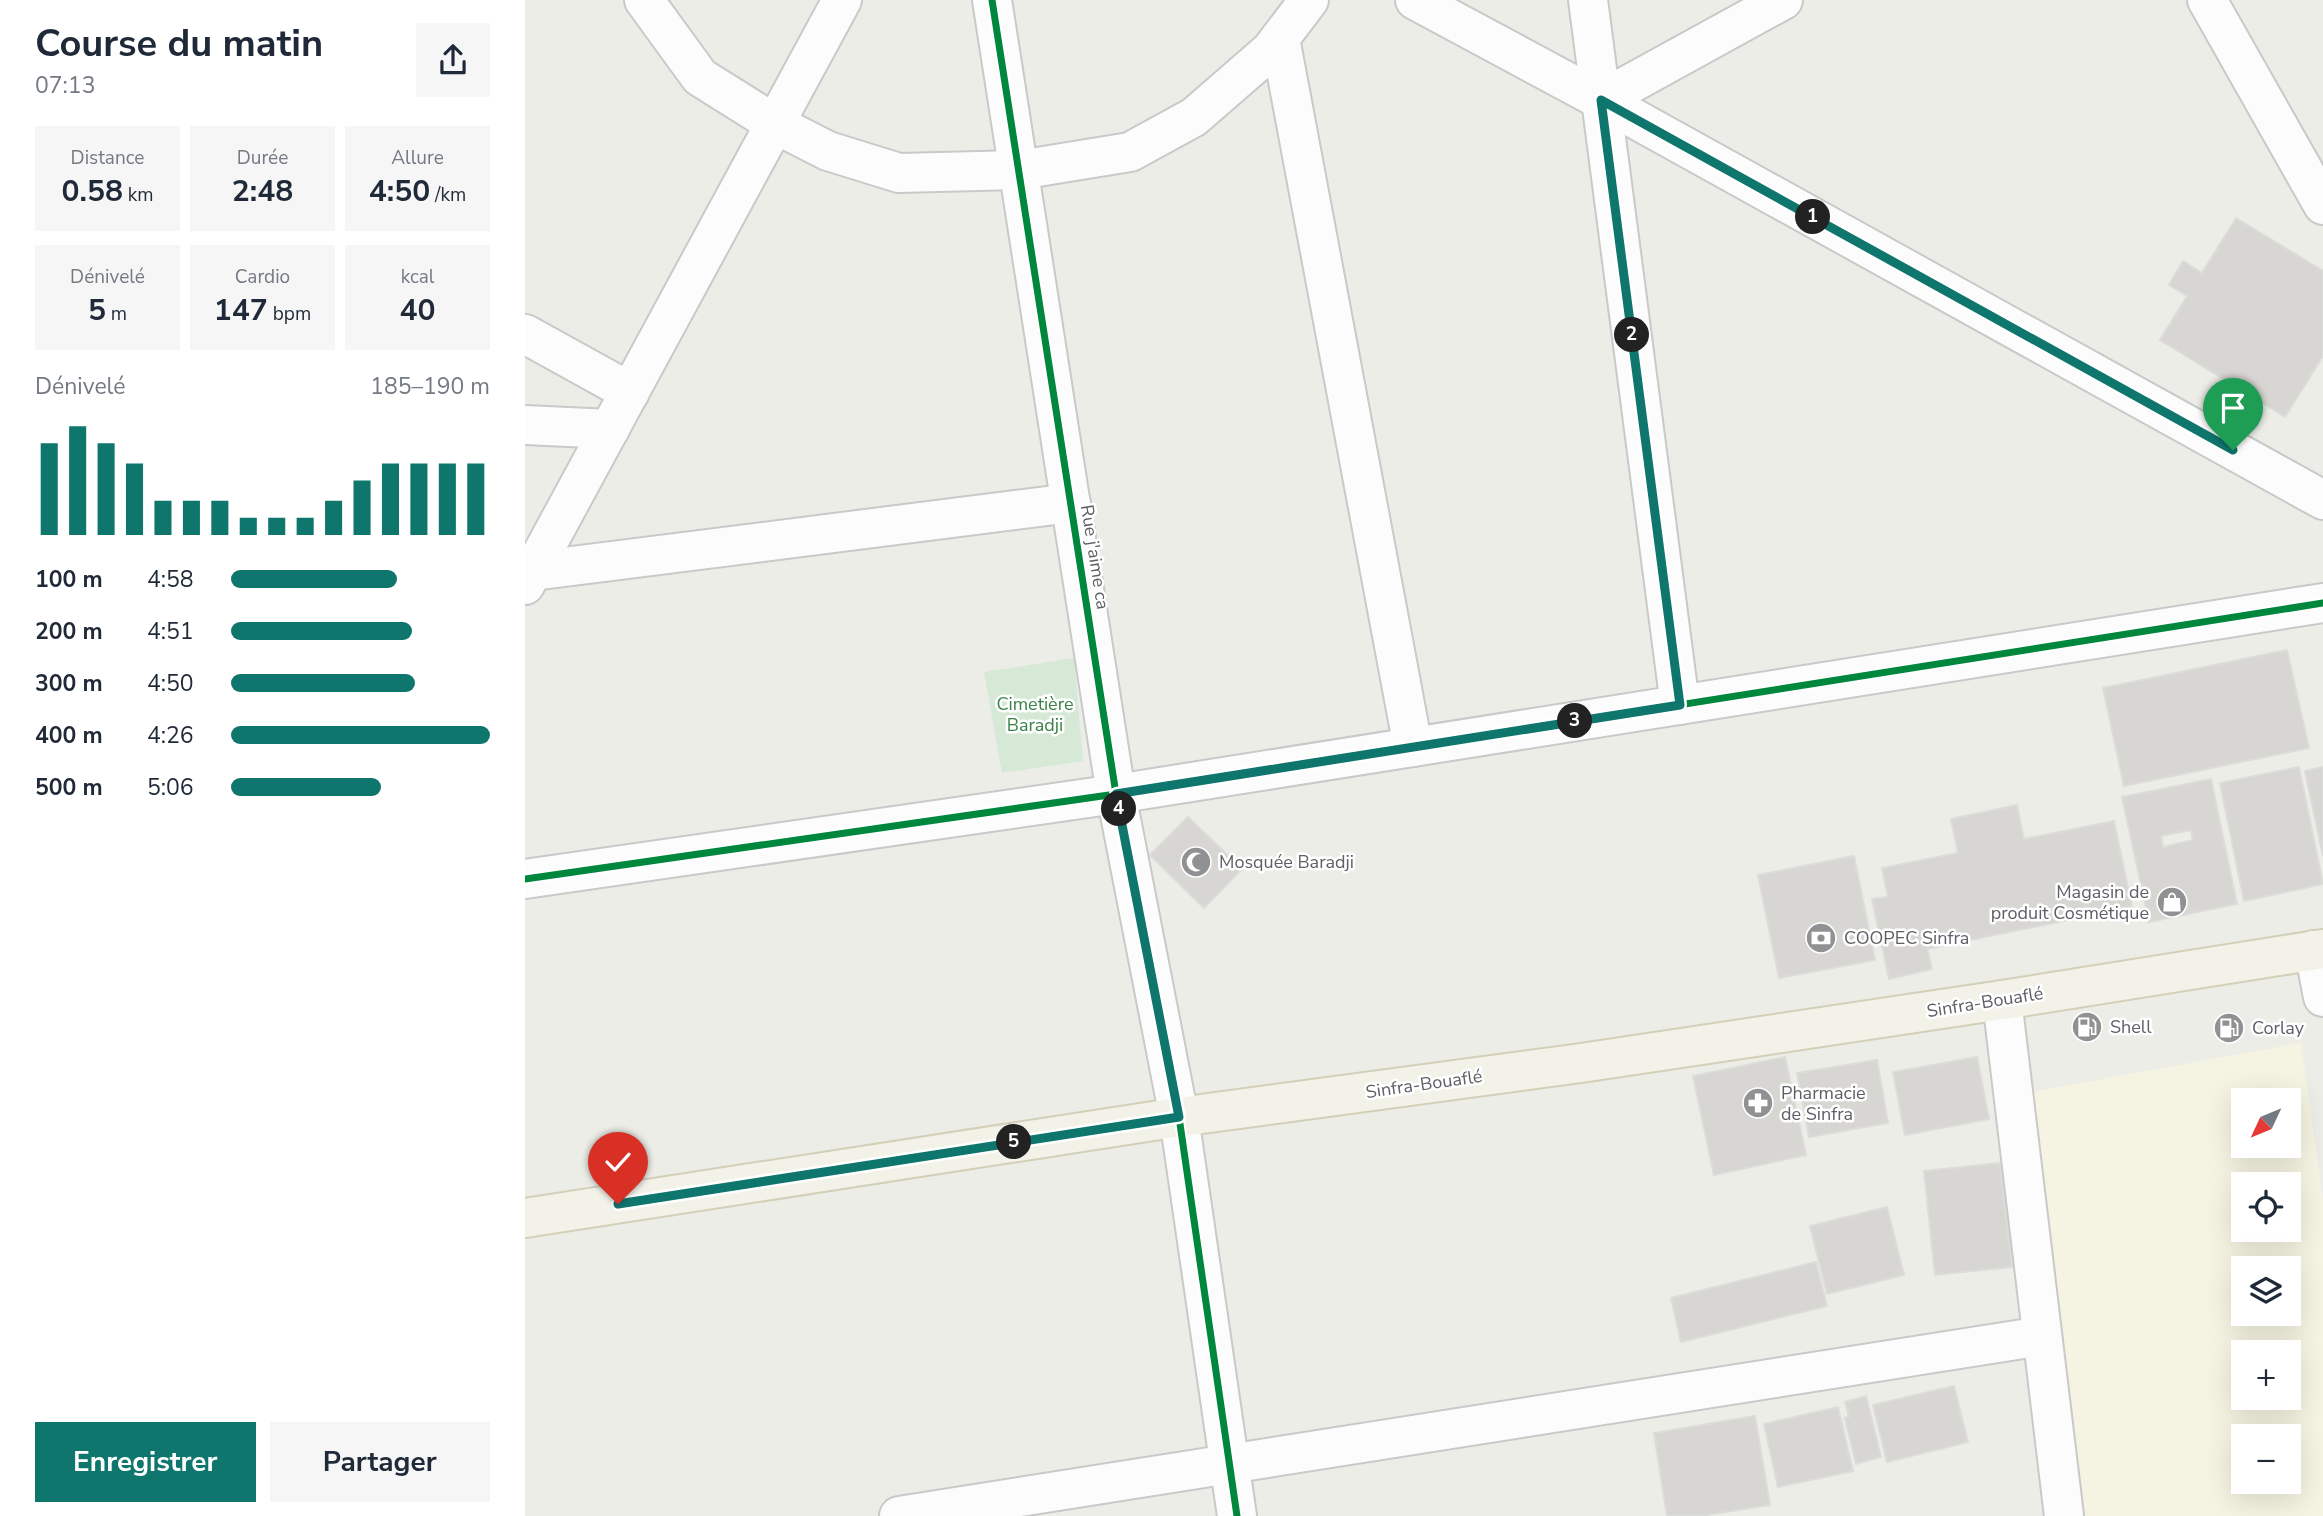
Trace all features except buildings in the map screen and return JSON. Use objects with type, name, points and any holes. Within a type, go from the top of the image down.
[{"type":"main road","name":"Sinfra-Bouaflé","points":[[525,1218],[1179,1117],[1581,1063],[2002,1000],[2318,949]]},
{"type":"street","points":[[644,0],[700,77],[775,124],[828,151],[899,173],[1019,170],[1130,152],[1193,117],[1271,50],[1310,0]]},
{"type":"street","points":[[528,576],[842,0]]},
{"type":"street","name":"Rue j'aime ca","points":[[992,0],[1116,794],[1179,1117],[1237,1516]]},
{"type":"street","points":[[1415,0],[1601,100],[2323,500]]},
{"type":"street","points":[[1588,0],[1680,705]]},
{"type":"street","points":[[1601,100],[1783,0]]},
{"type":"street","points":[[2207,0],[2323,205]]},
{"type":"street","points":[[1280,38],[1413,747]]},
{"type":"street","points":[[525,334],[630,392]]},
{"type":"street","points":[[525,425],[610,429]]},
{"type":"street","points":[[528,576],[1071,503]]},
{"type":"street","points":[[525,879],[1116,794],[2323,603]]},
{"type":"street","points":[[2318,949],[2323,997]]},
{"type":"street","points":[[2002,1000],[2064,1516]]},
{"type":"street","points":[[899,1516],[946,1512],[1229,1463],[2042,1336]]},
{"type":"shaded area","points":[[2301,1043],[2323,1200],[2323,1516],[2086,1516],[2026,1093]]},
{"type":"green space","name":"Cimetière Baradji","points":[[1074,658],[1083,761],[1002,773],[984,672]]},
{"type":"cycle path","points":[[992,0],[1116,794],[1179,1117],[1237,1516]]},
{"type":"cycle path","points":[[525,879],[1116,794],[2323,603]]},
{"type":"place","name":"Mosquée Baradji","points":[[1196,862]]},
{"type":"place","name":"Magasin de produit Cosmétique","points":[[2172,902]]},
{"type":"place","name":"COOPEC Sinfra","points":[[1821,938]]},
{"type":"place","name":"Shell","points":[[2087,1027]]},
{"type":"place","name":"Corlay","points":[[2229,1028]]},
{"type":"place","name":"Pharmacie de Sinfra","points":[[1758,1103]]},
{"type":"route","points":[[618,1204],[1179,1117],[1116,794],[1680,705],[1601,100],[2233,450]]}]
